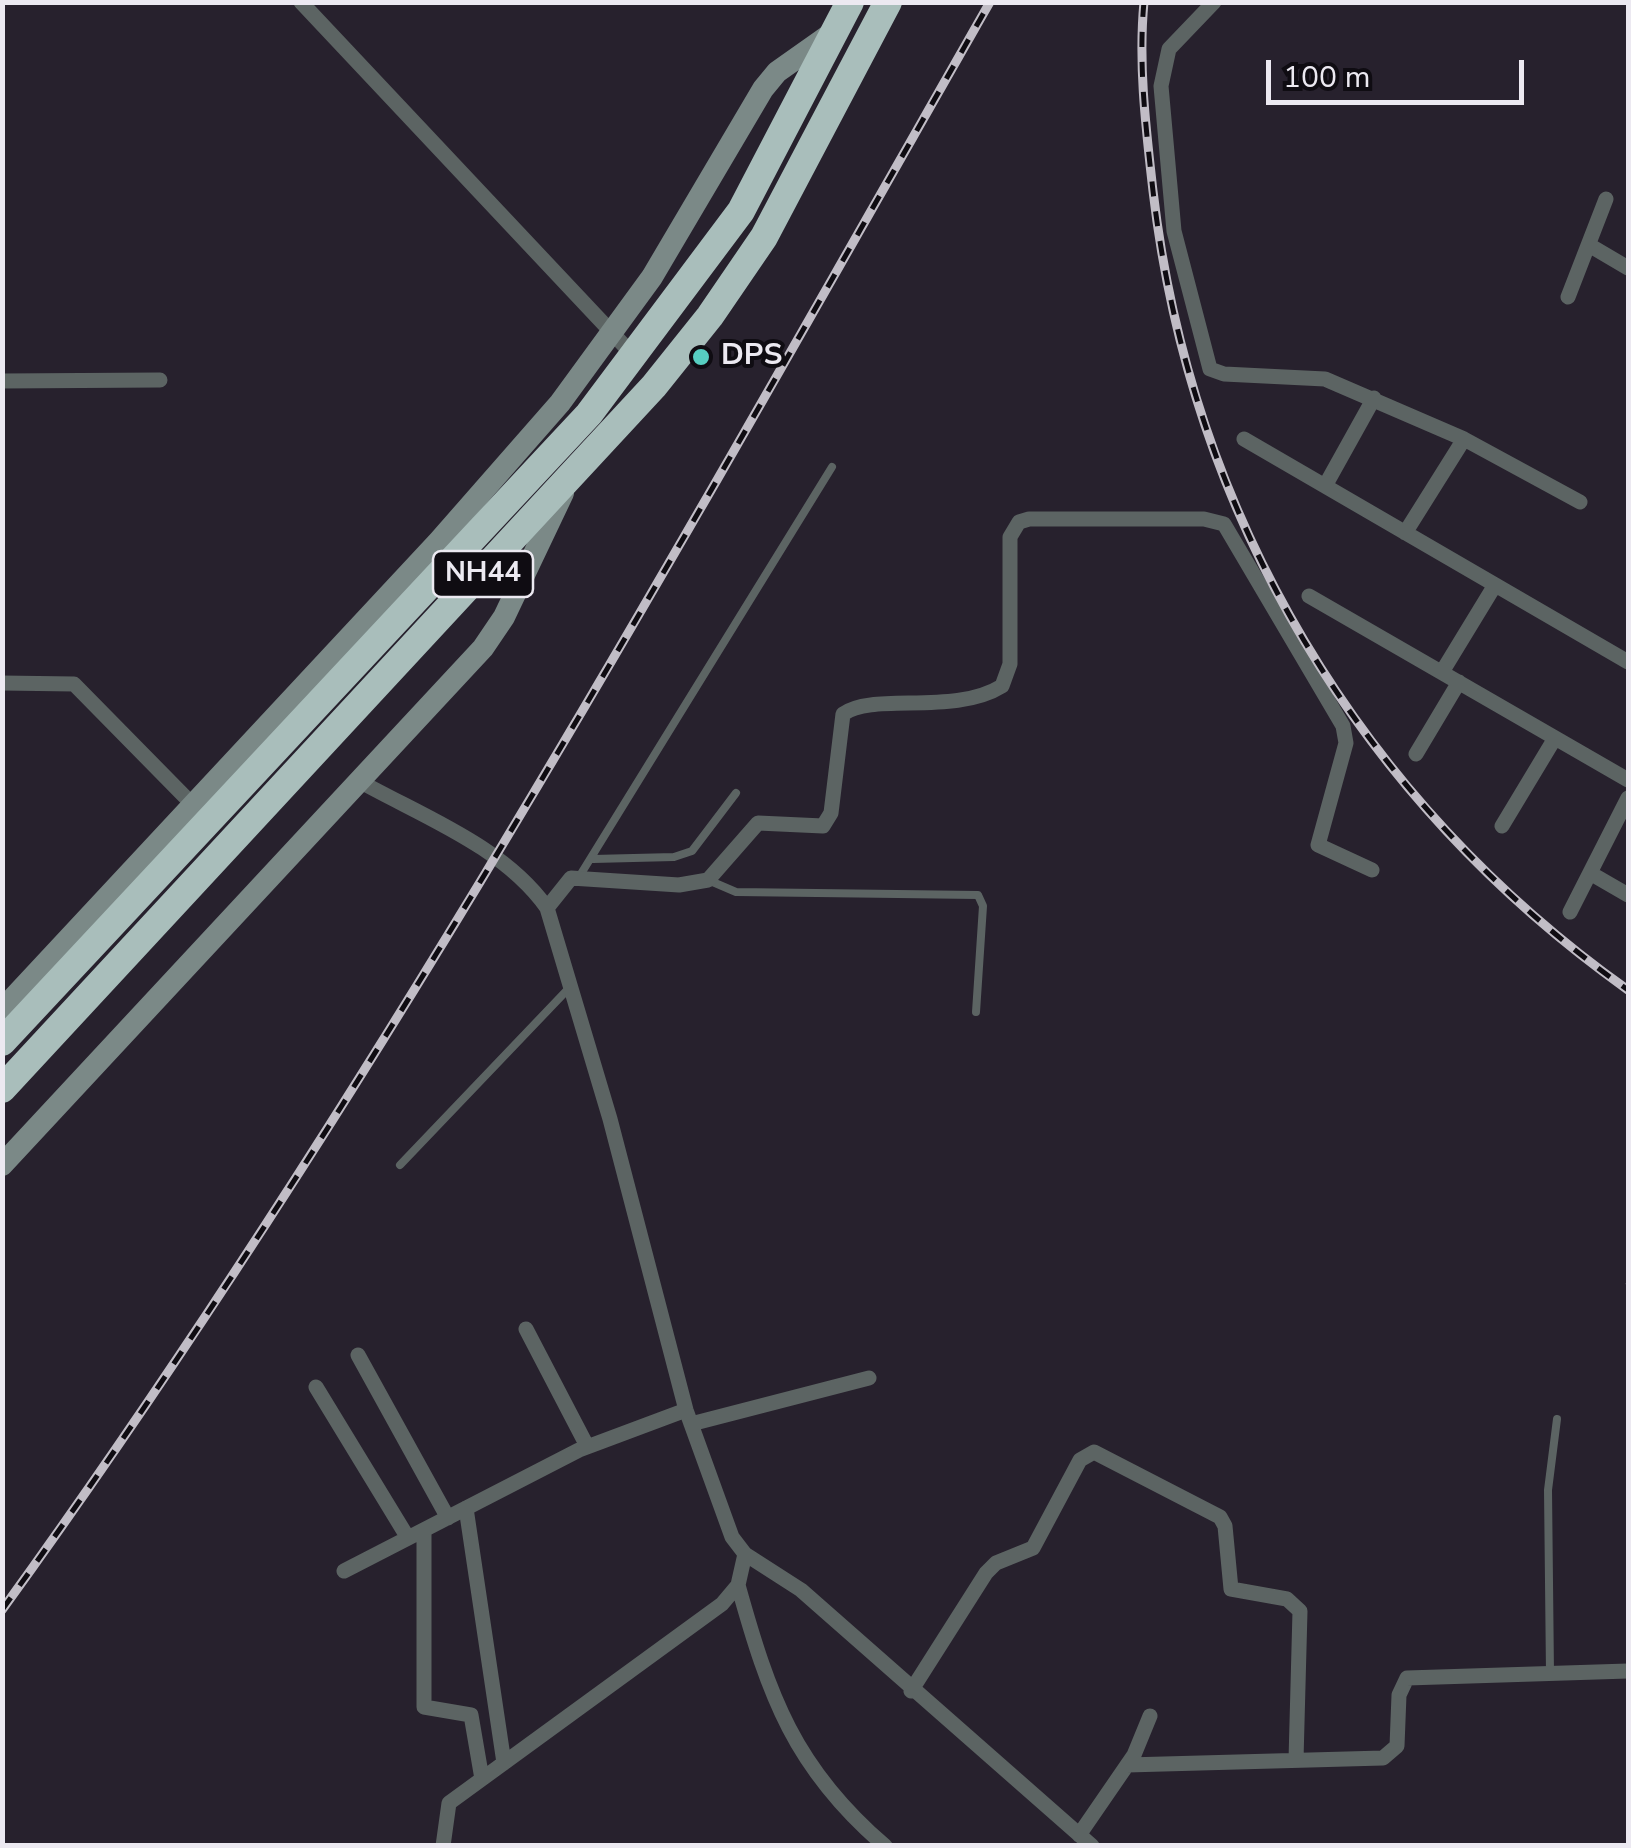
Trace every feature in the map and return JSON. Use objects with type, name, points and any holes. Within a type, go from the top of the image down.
[{"type":"highway","name":"NH44","points":[[2,1042],[576,428],[741,210],[850,2]]},
{"type":"highway","name":"NH44","points":[[2,1090],[654,386],[753,253],[888,2]]},
{"type":"street","points":[[301,2],[633,355]]},
{"type":"street","points":[[1214,2],[1176,38],[1162,69],[1168,195],[1206,360],[1216,373],[1326,379],[1464,438],[1580,502]]},
{"type":"street","points":[[2,1010],[439,540],[560,403],[652,276],[763,89],[777,72],[835,31]]},
{"type":"street","points":[[1568,298],[1606,199]]},
{"type":"street","points":[[1589,245],[1628,268]]},
{"type":"street","points":[[2,382],[160,380]]},
{"type":"street","points":[[1326,486],[1374,398]]},
{"type":"street","points":[[1244,438],[1628,662]]},
{"type":"street","points":[[1405,533],[1464,438]]},
{"type":"street","points":[[2,1164],[483,648],[504,617],[566,485]]},
{"type":"street","points":[[547,908],[564,883],[579,878],[679,885],[708,880],[758,822],[814,828],[828,822],[840,721],[850,709],[960,702],[1002,686],[1010,664],[1010,537],[1018,522],[1028,520],[1204,520],[1224,524],[1344,726],[1346,742],[1318,844],[1372,870]]},
{"type":"street","points":[[1442,672],[1495,585]]},
{"type":"street","points":[[1309,596],[1628,780]]},
{"type":"street","points":[[1416,754],[1458,682]]},
{"type":"street","points":[[2,683],[74,684],[193,805]]},
{"type":"street","points":[[1502,826],[1555,738]]},
{"type":"street","points":[[361,782],[498,858],[534,889],[547,908],[688,1417],[720,1509],[745,1554],[801,1590],[1085,1840],[1150,1716]]},
{"type":"street","points":[[1570,912],[1628,798]]},
{"type":"street","points":[[1590,872],[1628,896]]},
{"type":"street","points":[[526,1330],[586,1446]]},
{"type":"street","points":[[358,1355],[448,1518]]},
{"type":"street","points":[[344,1572],[586,1446],[688,1417],[869,1378]]},
{"type":"street","points":[[316,1387],[416,1534],[424,1706],[435,1712],[471,1714],[482,1779]]},
{"type":"street","points":[[912,1691],[986,1573],[996,1563],[1033,1548],[1080,1460],[1094,1452],[1220,1517],[1231,1589],[1295,1603],[1301,1624],[1296,1760]]},
{"type":"street","points":[[466,1508],[504,1764]]},
{"type":"street","points":[[443,1846],[449,1803],[722,1604],[738,1585],[745,1554]]},
{"type":"street","points":[[738,1585],[758,1661],[784,1722],[828,1788],[886,1846]]},
{"type":"street","points":[[1127,1765],[1390,1757],[1396,1746],[1399,1695],[1407,1678],[1628,1671]]},
{"type":"lane","points":[[579,878],[832,467]]},
{"type":"lane","points":[[592,859],[692,852],[736,793]]},
{"type":"lane","points":[[708,880],[736,892],[978,895],[983,906],[976,1012]]},
{"type":"lane","points":[[400,1165],[571,986]]},
{"type":"lane","points":[[1550,1674],[1548,1490],[1557,1419]]},
{"type":"railway","points":[[2,1610],[138,1417],[395,1021],[638,616],[990,2]]},
{"type":"railway","points":[[1144,2],[1145,120],[1173,311],[1206,427],[1250,537],[1305,642],[1370,740],[1446,831],[1532,914],[1628,990]]},
{"type":"place","name":"DPS","points":[[701,357]]}]
